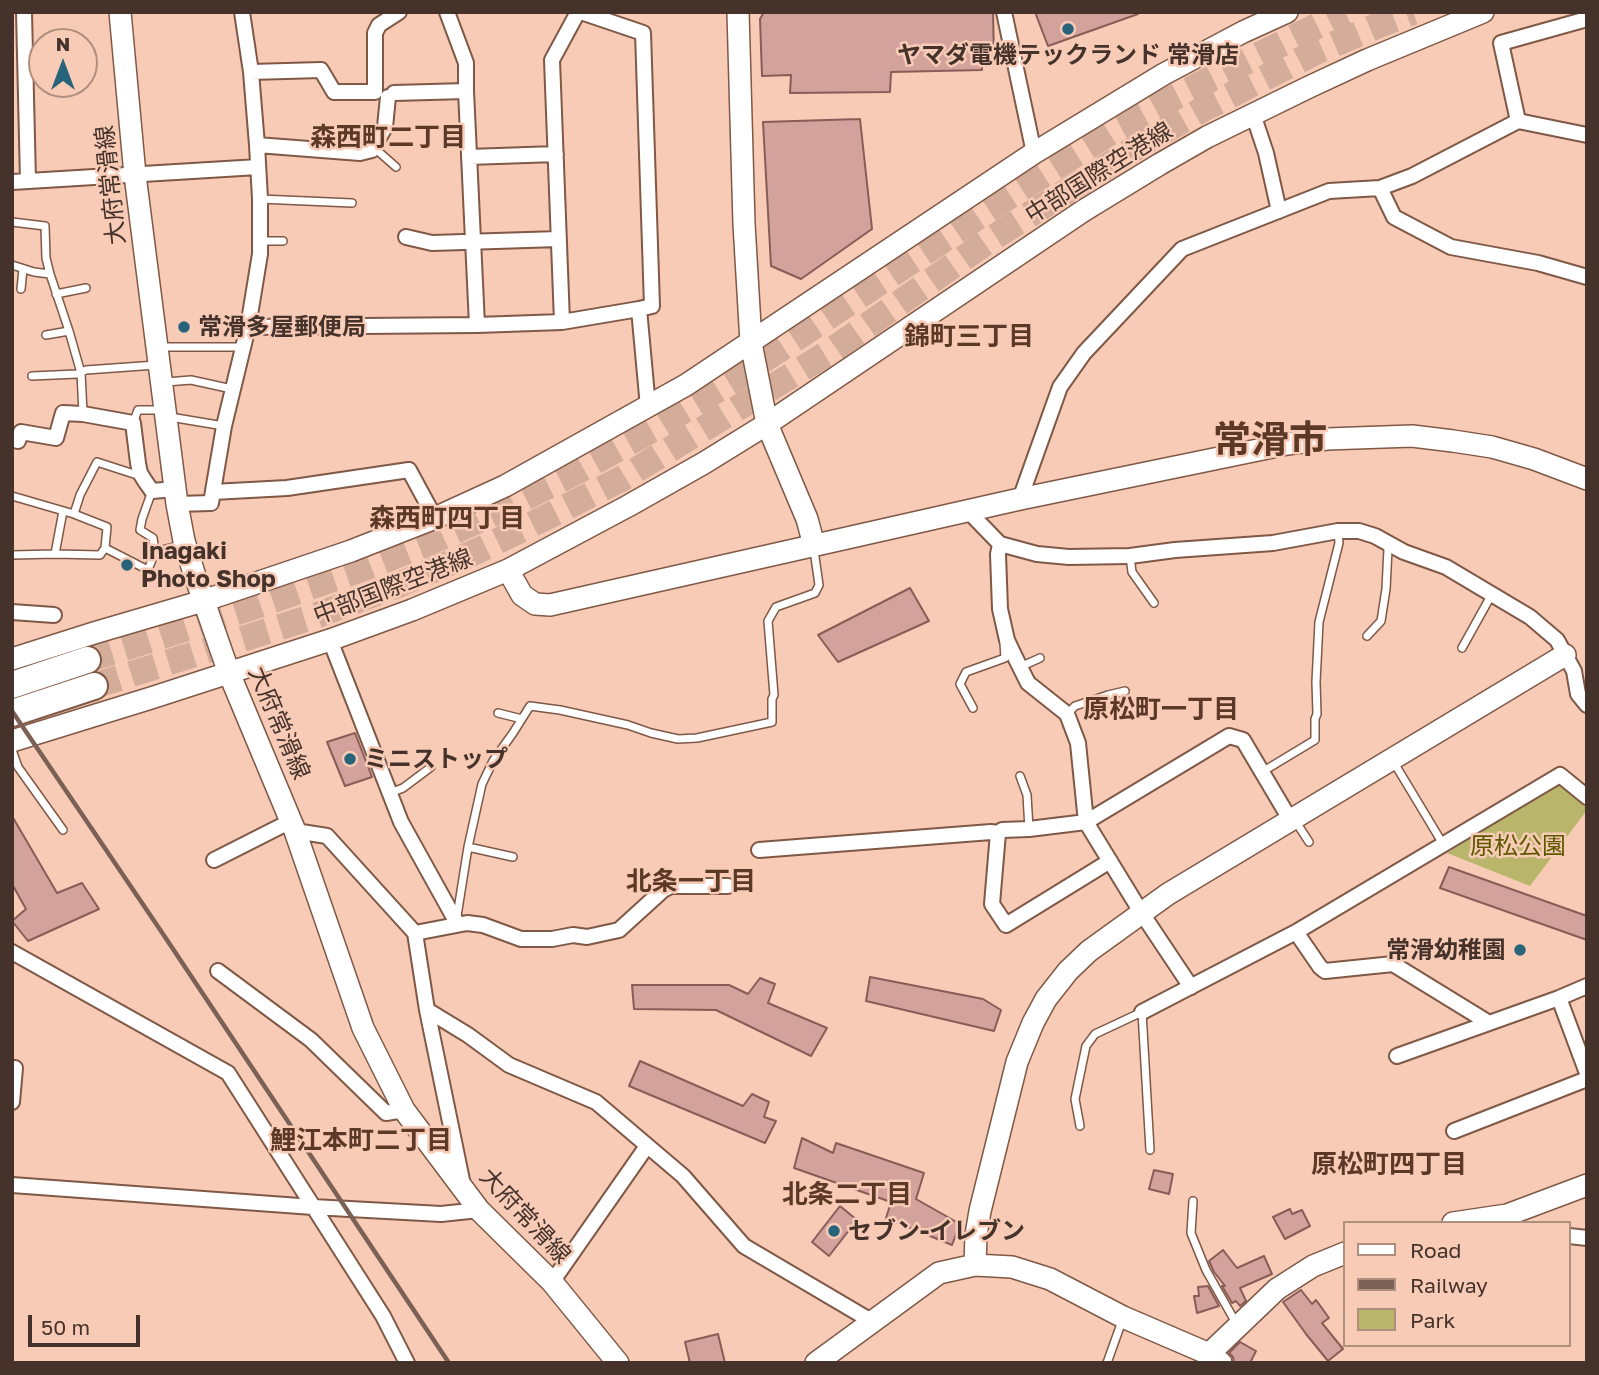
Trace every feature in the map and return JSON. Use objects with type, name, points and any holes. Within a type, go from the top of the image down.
[{"type":"highway","points":[[12,685],[86,660]]},
{"type":"highway","points":[[12,713],[94,686]]},
{"type":"main road","name":"大府常滑線","points":[[120,12],[135,175],[176,496],[185,544],[229,673],[293,826],[363,1028],[404,1110],[479,1210],[552,1282],[618,1363]]},
{"type":"main road","points":[[738,12],[744,224],[751,343],[767,424],[807,519],[814,545]]},
{"type":"main road","name":"中部国際空港線","points":[[12,659],[203,601],[351,551],[505,485],[686,385],[1034,153],[1164,74],[1241,22],[1287,12]]},
{"type":"main road","name":"中部国際空港線","points":[[12,741],[330,640],[508,570],[628,506],[767,424],[1083,211],[1160,164],[1253,114],[1367,60],[1483,12]]},
{"type":"main road","points":[[508,570],[522,595],[534,604],[550,605],[1020,499],[1287,444],[1327,439],[1412,436],[1492,447],[1534,458],[1587,479]]},
{"type":"main road","points":[[975,1265],[980,1211],[1017,1062],[1046,999],[1068,971],[1089,951],[1168,894],[1565,655]]},
{"type":"main road","points":[[1484,1221],[1513,1219],[1587,1185]]},
{"type":"main road","points":[[816,1363],[939,1273],[975,1265],[1012,1267],[1050,1279],[1123,1317],[1215,1359],[1238,1327],[1277,1289],[1313,1266],[1344,1253]]},
{"type":"street","points":[[24,12],[28,181]]},
{"type":"street","points":[[12,439],[18,441],[21,432],[56,438],[63,414],[83,414],[134,423],[140,473],[152,491],[211,503],[224,426],[248,327],[260,254],[257,145],[251,72],[242,12]]},
{"type":"street","points":[[251,72],[321,70],[334,92],[375,92],[375,33],[379,25],[398,12]]},
{"type":"street","points":[[447,12],[466,63],[477,325]]},
{"type":"street","points":[[248,327],[562,322],[652,306],[643,33],[580,12],[552,60],[562,322]]},
{"type":"street","points":[[1004,12],[1034,153]]},
{"type":"street","points":[[1518,121],[1501,43],[1587,19]]},
{"type":"street","points":[[257,145],[360,153],[372,150],[385,127],[391,95],[466,91]]},
{"type":"street","points":[[1253,114],[1266,153],[1279,211]]},
{"type":"street","points":[[1020,499],[1060,387],[1092,345],[1182,249],[1329,191],[1380,188],[1412,176],[1518,121],[1587,135]]},
{"type":"street","points":[[469,157],[555,154]]},
{"type":"street","points":[[12,182],[258,167]]},
{"type":"street","points":[[1380,188],[1394,217],[1451,247],[1538,263],[1587,277]]},
{"type":"street","points":[[406,237],[432,243],[559,239]]},
{"type":"street","points":[[639,309],[648,407]]},
{"type":"street","points":[[213,492],[287,488],[409,470],[435,517]]},
{"type":"street","points":[[968,511],[1000,544],[1037,554],[1069,557],[1130,556],[1273,542],[1338,531],[1359,531],[1375,536],[1404,552],[1446,567],[1530,617],[1557,640],[1574,671],[1578,694],[1587,705]]},
{"type":"street","points":[[1000,544],[1000,609],[1007,640],[1028,683],[1067,714],[1078,743],[1086,822],[1191,987]]},
{"type":"street","points":[[12,612],[54,615]]},
{"type":"street","points":[[330,640],[401,822],[457,923]]},
{"type":"street","points":[[759,850],[998,833],[1002,830],[1086,822],[1229,736],[1243,740],[1293,820]]},
{"type":"street","points":[[1142,1012],[1296,932],[1560,775],[1587,797]]},
{"type":"street","points":[[214,860],[293,826],[327,836],[415,933],[426,1010],[465,1193]]},
{"type":"street","points":[[998,833],[992,904],[1006,925],[1110,861]]},
{"type":"street","points":[[415,933],[467,923],[483,925],[521,939],[552,939],[573,935],[587,937],[620,930],[663,890],[671,886],[728,886]]},
{"type":"street","points":[[1296,932],[1325,971],[1393,964],[1489,1023]]},
{"type":"street","points":[[12,952],[228,1073],[383,1316],[407,1363]]},
{"type":"street","points":[[218,971],[311,1040],[386,1113],[404,1110]]},
{"type":"street","points":[[1397,1056],[1587,986]]},
{"type":"street","points":[[1559,998],[1587,1073]]},
{"type":"street","points":[[426,1010],[468,1035],[509,1065],[596,1102],[683,1176],[744,1246],[873,1322]]},
{"type":"street","points":[[12,1102],[15,1068]]},
{"type":"street","points":[[1454,1130],[1587,1079]]},
{"type":"street","points":[[552,1282],[647,1146]]},
{"type":"street","points":[[12,1185],[441,1214],[479,1210]]},
{"type":"lane","points":[[372,150],[379,152],[396,167]]},
{"type":"lane","points":[[260,199],[352,203]]},
{"type":"lane","points":[[12,222],[45,226],[46,258],[81,373],[83,414]]},
{"type":"lane","points":[[259,241],[283,241]]},
{"type":"lane","points":[[12,265],[50,274]]},
{"type":"lane","points":[[21,289],[23,269]]},
{"type":"lane","points":[[56,294],[86,288]]},
{"type":"lane","points":[[46,335],[69,331]]},
{"type":"lane","points":[[32,376],[159,365],[242,347]]},
{"type":"lane","points":[[159,365],[191,380],[232,390]]},
{"type":"lane","points":[[134,423],[138,410],[224,426]]},
{"type":"lane","points":[[74,513],[97,461],[134,474],[140,473]]},
{"type":"lane","points":[[105,548],[148,570],[155,552],[153,538],[141,530],[152,491]]},
{"type":"lane","points":[[12,496],[74,513],[107,527],[105,548],[100,555],[12,555]]},
{"type":"lane","points":[[55,554],[63,511]]},
{"type":"lane","points":[[1262,772],[1315,740],[1319,622],[1339,543],[1338,531]]},
{"type":"lane","points":[[155,552],[185,544]]},
{"type":"lane","points":[[457,923],[468,847],[482,784],[493,761],[530,706],[628,725],[678,739],[697,738],[772,722],[774,695],[768,621],[776,607],[815,593],[819,585],[814,545]]},
{"type":"lane","points":[[1367,636],[1381,621],[1388,549],[1391,545]]},
{"type":"lane","points":[[1130,556],[1132,572],[1154,603]]},
{"type":"lane","points":[[1462,648],[1492,594]]},
{"type":"lane","points":[[973,708],[960,684],[966,672],[1005,658],[1004,641],[1007,640]]},
{"type":"lane","points":[[1020,667],[1040,658]]},
{"type":"lane","points":[[1028,683],[1033,698]]},
{"type":"lane","points":[[1067,714],[1075,706],[1125,691]]},
{"type":"lane","points":[[498,713],[522,719]]},
{"type":"lane","points":[[12,750],[18,767],[63,830]]},
{"type":"lane","points":[[1392,760],[1443,845]]},
{"type":"lane","points":[[390,793],[403,788],[431,767]]},
{"type":"lane","points":[[1020,776],[1027,795],[1029,829]]},
{"type":"lane","points":[[1293,820],[1309,842]]},
{"type":"lane","points":[[468,847],[513,857]]},
{"type":"lane","points":[[1080,1126],[1075,1098],[1086,1046],[1095,1034],[1142,1012],[1150,1150]]},
{"type":"lane","points":[[1193,1201],[1191,1233],[1206,1270],[1238,1327]]},
{"type":"lane","points":[[1107,1363],[1123,1317]]},
{"type":"green space","name":"原松公園","points":[[1560,782],[1587,805],[1587,810],[1530,886],[1447,853]]},
{"type":"building","points":[[764,12],[993,12],[994,56],[982,58],[982,70],[891,72],[890,92],[790,93],[791,75],[762,76],[760,19]]},
{"type":"building","name":"ヤマダ電機テックランド 常滑店","points":[[1035,12],[1138,12],[1138,14],[1048,46]]},
{"type":"building","points":[[860,119],[872,229],[801,279],[771,266],[763,122]]},
{"type":"building","points":[[910,588],[929,621],[838,662],[818,635]]},
{"type":"building","name":"ミニストップ","points":[[355,733],[372,777],[345,786],[327,742]]},
{"type":"building","points":[[12,816],[57,893],[82,883],[99,909],[28,941],[12,921],[26,909],[12,884]]},
{"type":"building","name":"常滑幼稚園","points":[[1449,867],[1587,916],[1587,940],[1440,888]]},
{"type":"building","points":[[870,977],[983,999],[1001,1010],[994,1031],[866,1001]]},
{"type":"building","points":[[760,978],[775,984],[768,1003],[827,1028],[811,1056],[716,1010],[634,1009],[632,985],[729,985],[748,994]]},
{"type":"building","points":[[640,1061],[743,1106],[752,1094],[769,1102],[764,1117],[776,1121],[765,1143],[629,1086]]},
{"type":"building","points":[[802,1138],[833,1153],[836,1143],[924,1173],[916,1199],[960,1224],[952,1245],[886,1218],[891,1202],[794,1168]]},
{"type":"building","points":[[1154,1170],[1173,1174],[1169,1194],[1149,1189]]},
{"type":"building","name":"セブン-イレブン","points":[[840,1206],[857,1220],[829,1256],[812,1242]]},
{"type":"building","points":[[1290,1209],[1292,1214],[1302,1210],[1310,1226],[1285,1239],[1273,1217]]},
{"type":"building","points":[[1223,1250],[1237,1268],[1264,1256],[1272,1274],[1240,1288],[1246,1301],[1240,1306],[1236,1301],[1232,1303],[1209,1261]]},
{"type":"building","points":[[1208,1286],[1219,1306],[1197,1313],[1194,1296],[1199,1296],[1198,1287]]},
{"type":"building","points":[[1301,1290],[1312,1304],[1316,1300],[1329,1318],[1322,1323],[1343,1349],[1328,1361],[1283,1302]]},
{"type":"building","points":[[718,1334],[725,1363],[690,1363],[685,1342]]},
{"type":"building","points":[[1240,1342],[1256,1351],[1250,1363],[1234,1363],[1229,1353]]},
{"type":"tunnel","points":[[87,660],[362,569],[431,542],[580,470],[735,379],[994,206],[1117,128],[1345,12]]},
{"type":"tunnel","points":[[94,686],[315,616],[398,585],[543,519],[623,478],[828,353],[991,239],[1148,140],[1318,51],[1413,12]]},
{"type":"railway","points":[[12,711],[449,1363]]},
{"type":"place","name":"ヤマダ電機テックランド 常滑店","points":[[1068,29]]},
{"type":"place","name":"常滑多屋郵便局","points":[[184,327]]},
{"type":"place","name":"Inagaki Photo Shop","points":[[127,565]]},
{"type":"place","name":"ミニストップ","points":[[350,759]]},
{"type":"place","name":"常滑幼稚園","points":[[1520,950]]},
{"type":"place","name":"セブン-イレブン","points":[[834,1231]]},
{"type":"district","name":"森西町二丁目","points":[[388,138]]},
{"type":"district","name":"錦町三丁目","points":[[969,337]]},
{"type":"district","name":"常滑市","points":[[1270,441]]},
{"type":"district","name":"森西町四丁目","points":[[447,519]]},
{"type":"district","name":"原松町一丁目","points":[[1161,710]]},
{"type":"district","name":"北条一丁目","points":[[691,882]]},
{"type":"district","name":"鯉江本町二丁目","points":[[361,1141]]},
{"type":"district","name":"原松町四丁目","points":[[1389,1165]]},
{"type":"district","name":"北条二丁目","points":[[847,1195]]}]
